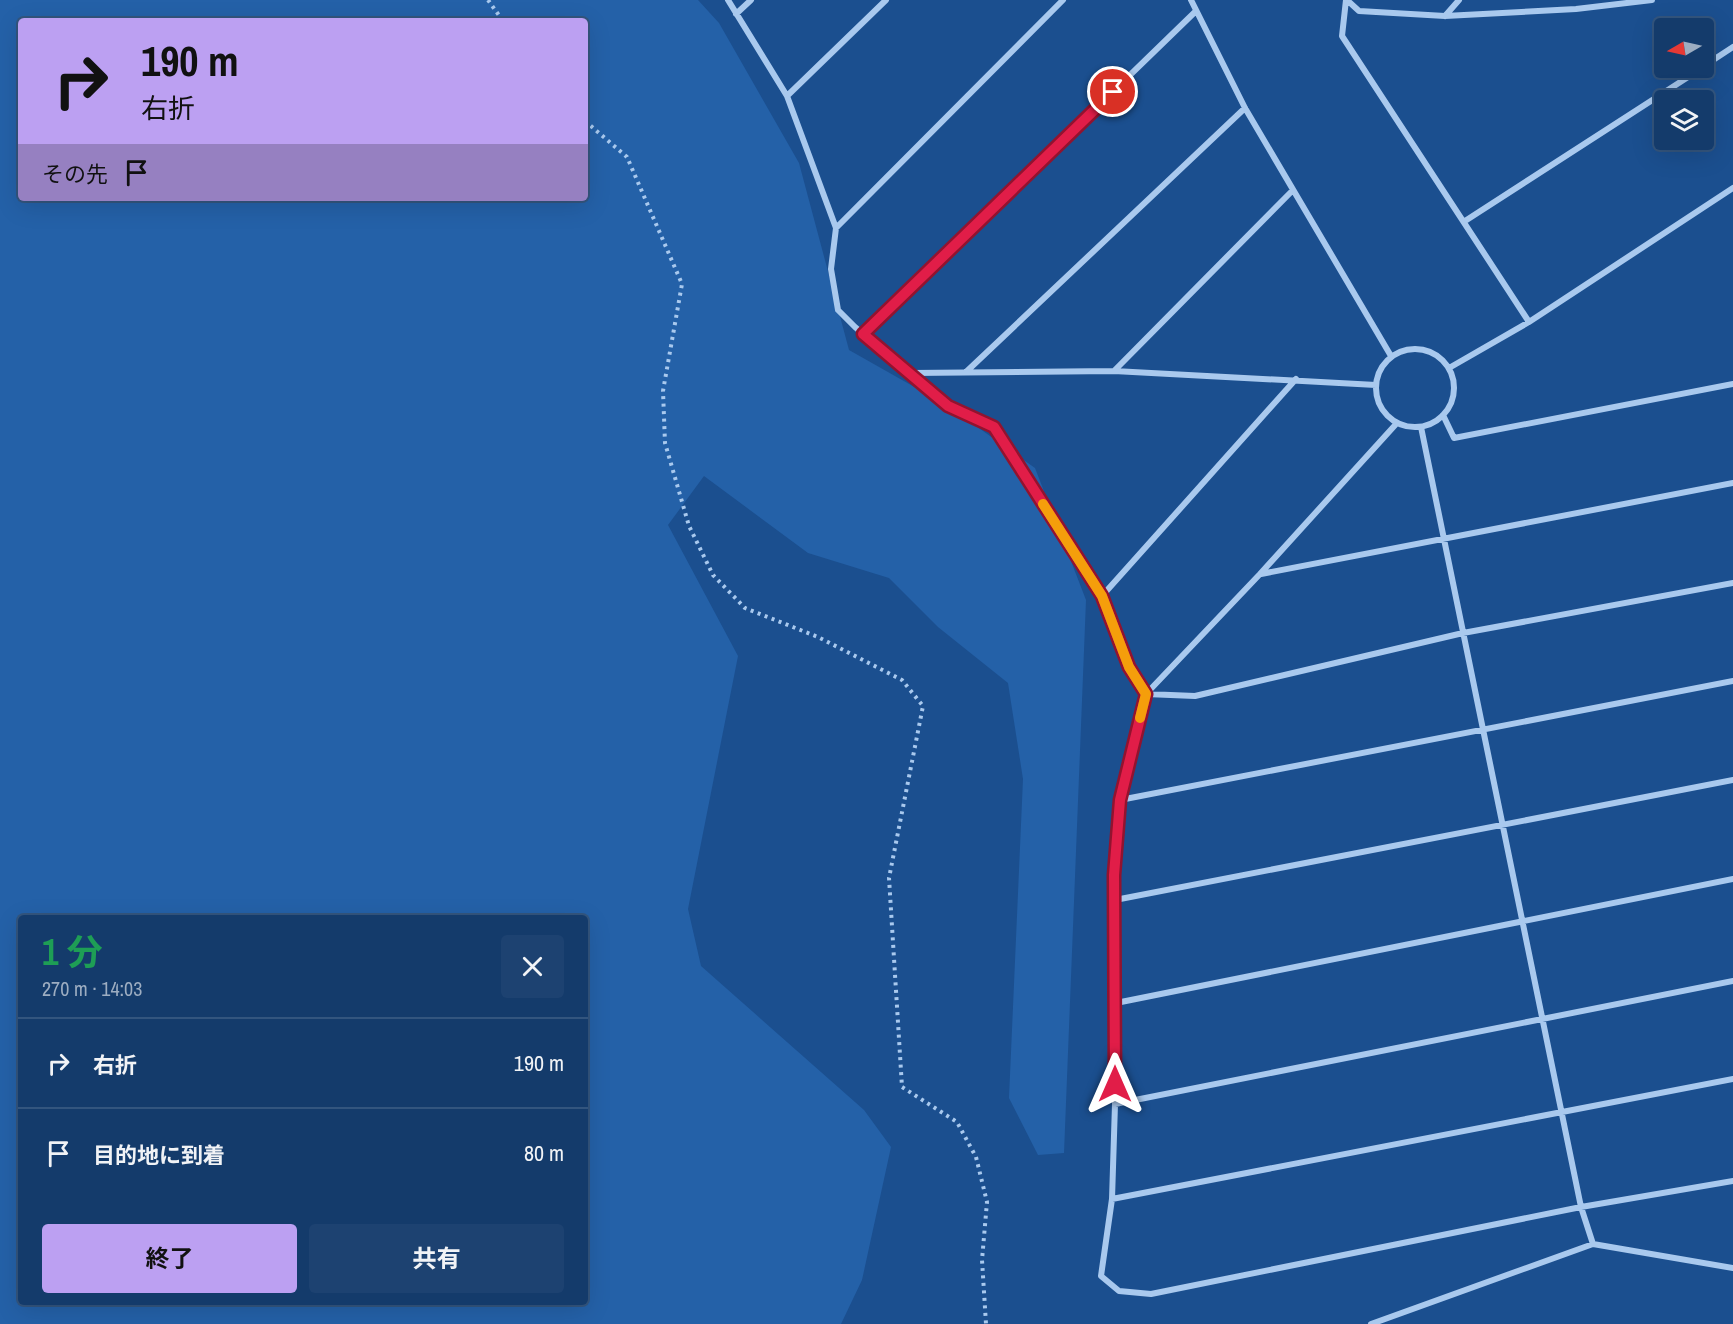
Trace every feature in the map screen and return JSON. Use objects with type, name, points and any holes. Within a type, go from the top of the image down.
[{"type":"street","points":[[728,0],[787,96],[836,228],[831,269],[838,310],[948,406],[994,427],[1102,596],[1129,667],[1146,694]]},
{"type":"street","points":[[736,14],[751,0]]},
{"type":"street","points":[[787,96],[886,0]]},
{"type":"street","points":[[836,228],[1063,0]]},
{"type":"street","points":[[1191,0],[1245,108],[1390,356]]},
{"type":"street","points":[[1347,0],[1359,11],[1445,16],[1576,9],[1652,0]]},
{"type":"street","points":[[1347,0],[1342,36],[1529,322]]},
{"type":"street","points":[[1445,16],[1459,0]]},
{"type":"street","points":[[863,334],[1196,11]]},
{"type":"street","points":[[1714,60],[1733,47]]},
{"type":"street","points":[[1465,221],[1686,78]]},
{"type":"street","points":[[966,372],[1245,108]]},
{"type":"street","points":[[1449,368],[1529,322],[1733,188]]},
{"type":"street","points":[[1114,370],[1293,190]]},
{"type":"street","points":[[1416,348],[1435,354],[1449,368],[1454,392],[1443,415],[1433,423],[1421,427],[1408,427],[1386,415],[1379,405],[1376,384],[1382,366],[1390,356],[1403,350],[1416,348]]},
{"type":"street","points":[[910,373],[1114,370],[1376,384]]},
{"type":"street","points":[[1102,596],[1296,379]]},
{"type":"street","points":[[1443,415],[1454,438],[1733,384]]},
{"type":"street","points":[[1397,423],[1260,574],[1146,694],[1120,800],[1114,875],[1116,1003],[1112,1199],[1101,1276],[1119,1291],[1151,1294],[1581,1208],[1733,1181]]},
{"type":"street","points":[[1421,427],[1581,1208],[1593,1244]]},
{"type":"street","points":[[1260,574],[1733,483]]},
{"type":"street","points":[[1146,694],[1195,696],[1463,633],[1733,583]]},
{"type":"street","points":[[1120,800],[1733,681]]},
{"type":"street","points":[[1115,900],[1733,780]]},
{"type":"street","points":[[1116,1003],[1733,879]]},
{"type":"street","points":[[1115,1104],[1733,981]]},
{"type":"street","points":[[1112,1199],[1733,1079]]},
{"type":"street","points":[[1371,1324],[1593,1244],[1733,1269]]},
{"type":"path","points":[[488,0],[501,18]]},
{"type":"path","points":[[588,124],[627,158],[682,284],[663,391],[665,443],[689,526],[713,575],[744,608],[818,637],[902,680],[923,706],[889,878],[902,1087],[957,1122],[976,1157],[987,1202],[982,1260],[986,1324]]},
{"type":"shaded area","points":[[0,0],[698,0],[719,23],[799,163],[849,350],[948,406],[1035,468],[1086,600],[1064,1153],[1038,1155],[1009,1098],[1023,779],[1008,683],[938,627],[889,578],[808,553],[704,476],[668,525],[738,656],[688,909],[701,966],[864,1110],[891,1147],[862,1280],[841,1324],[0,1324]]},
{"type":"slow traffic","points":[[1043,504],[1102,596],[1129,667],[1146,694],[1140,718]]},
{"type":"route","points":[[1113,92],[863,334],[948,406],[994,427],[1102,596],[1129,667],[1146,694],[1120,800],[1114,875],[1115,1084]]}]
